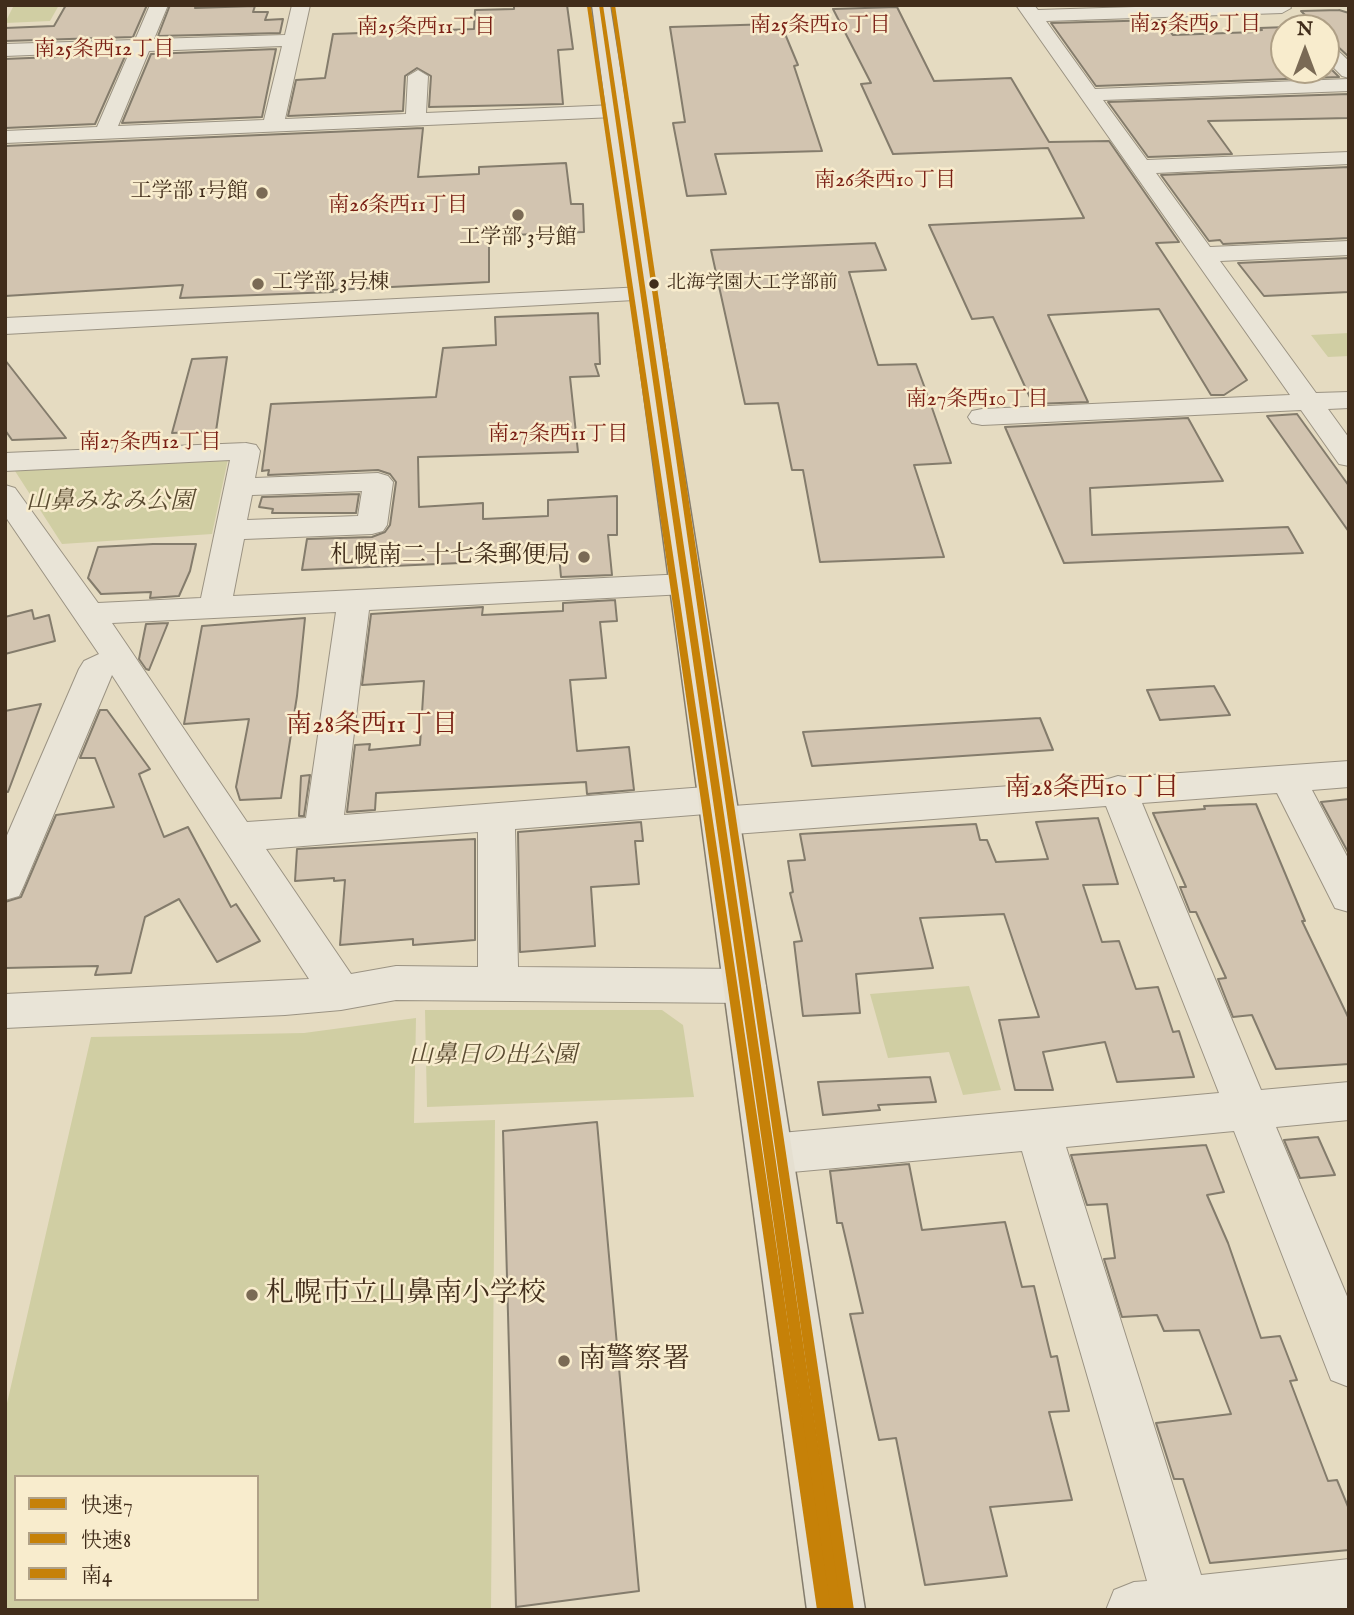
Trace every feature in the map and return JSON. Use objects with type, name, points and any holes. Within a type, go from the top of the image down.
[{"type":"highway","points":[[601,5],[836,1610]]},
{"type":"street","points":[[105,133],[159,5]]},
{"type":"street","points":[[273,126],[301,5]]},
{"type":"street","points":[[1028,10],[1281,6]]},
{"type":"street","points":[[1028,10],[1349,458]]},
{"type":"street","points":[[5,50],[293,40]]},
{"type":"street","points":[[416,120],[418,76]]},
{"type":"street","points":[[1088,95],[1349,85]]},
{"type":"street","points":[[5,137],[615,111]]},
{"type":"street","points":[[1140,167],[1349,158]]},
{"type":"street","points":[[1202,255],[1349,248]]},
{"type":"street","points":[[5,326],[644,294]]},
{"type":"street","points":[[982,417],[1349,400]]},
{"type":"street","points":[[5,462],[246,451],[215,609]]},
{"type":"street","points":[[229,530],[372,525],[378,482],[238,487]]},
{"type":"street","points":[[5,494],[15,526],[89,614],[341,993]]},
{"type":"street","points":[[89,614],[686,584]]},
{"type":"street","points":[[323,831],[354,601]]},
{"type":"street","points":[[5,885],[96,669],[118,659]]},
{"type":"street","points":[[237,837],[496,818],[720,810],[1349,774]]},
{"type":"street","points":[[1288,779],[1349,897]]},
{"type":"street","points":[[1118,789],[1349,1362]]},
{"type":"street","points":[[496,818],[498,984]]},
{"type":"street","points":[[5,1011],[285,999],[396,983],[746,986]]},
{"type":"street","points":[[771,1154],[1349,1101]]},
{"type":"street","points":[[1038,1129],[1158,1607],[1349,1587]]},
{"type":"green space","points":[[14,5],[59,5],[50,21],[5,23]]},
{"type":"green space","points":[[1349,333],[1349,356],[1328,357],[1311,335]]},
{"type":"green space","name":"山鼻みなみ公園","points":[[228,459],[212,534],[62,544],[15,471]]},
{"type":"green space","points":[[969,986],[1001,1090],[963,1095],[949,1052],[888,1058],[870,994]]},
{"type":"green space","name":"山鼻日の出公園","points":[[425,1010],[662,1010],[683,1025],[694,1097],[427,1107]]},
{"type":"green space","name":"札幌市立山鼻南小学校","points":[[416,1018],[414,1123],[495,1120],[491,1610],[5,1610],[5,1412],[91,1037],[304,1033]]},
{"type":"building","points":[[66,5],[147,5],[133,37],[5,41],[5,28],[54,26]]},
{"type":"building","points":[[170,5],[196,5],[195,8],[255,6],[253,12],[268,12],[265,20],[283,19],[280,33],[158,36]]},
{"type":"building","points":[[514,5],[567,5],[573,49],[558,50],[563,104],[429,107],[431,76],[417,68],[405,76],[403,111],[288,116],[296,80],[325,78],[333,34],[474,29],[475,10],[514,9]]},
{"type":"building","points":[[897,7],[934,81],[1011,78],[1049,142],[1109,141],[1179,242],[1156,243],[1247,380],[1224,395],[1211,395],[1159,309],[1048,315],[1088,402],[1033,404],[993,317],[972,319],[929,225],[1084,218],[1048,148],[893,154],[861,84],[871,83],[833,9]]},
{"type":"building","points":[[1339,10],[1349,13],[1349,57],[1340,49],[1340,14],[1304,14],[1301,11]]},
{"type":"building","points":[[1160,20],[1173,35],[1255,32],[1253,31],[1262,30],[1259,28],[1270,28],[1270,80],[1096,86],[1051,23]]},
{"type":"building","points":[[775,24],[776,29],[783,29],[798,65],[794,66],[822,151],[715,154],[726,194],[687,196],[673,123],[685,122],[670,27]]},
{"type":"building","points":[[276,49],[262,117],[122,123],[151,54]]},
{"type":"building","points":[[126,54],[95,124],[5,128],[5,59]]},
{"type":"building","points":[[1349,94],[1349,118],[1208,121],[1232,154],[1148,157],[1108,102]]},
{"type":"building","points":[[423,128],[418,177],[479,174],[479,167],[566,163],[571,204],[583,204],[584,232],[489,236],[489,282],[180,298],[183,285],[5,296],[5,146]]},
{"type":"building","points":[[1349,167],[1349,238],[1223,244],[1220,240],[1209,241],[1161,175]]},
{"type":"building","points":[[875,243],[886,270],[849,272],[878,365],[916,364],[951,463],[914,465],[944,557],[820,562],[803,470],[792,470],[778,403],[745,404],[711,250]]},
{"type":"building","points":[[1349,258],[1349,292],[1264,296],[1238,263]]},
{"type":"building","points":[[598,313],[600,364],[595,364],[599,376],[570,377],[578,452],[418,457],[419,507],[483,503],[483,519],[548,516],[548,500],[617,496],[617,535],[608,535],[612,575],[561,577],[559,555],[543,553],[483,555],[483,562],[302,570],[307,539],[372,537],[385,532],[390,525],[396,482],[390,474],[378,470],[268,475],[269,470],[262,471],[271,404],[436,397],[443,348],[496,345],[495,317]]},
{"type":"building","points":[[227,357],[216,431],[172,433],[192,359]]},
{"type":"building","points":[[5,360],[66,438],[12,440],[5,430]]},
{"type":"building","points":[[1297,414],[1349,486],[1349,532],[1267,416]]},
{"type":"building","points":[[1188,418],[1223,481],[1090,488],[1092,535],[1288,527],[1303,553],[1064,563],[1005,427]]},
{"type":"building","points":[[359,494],[356,513],[272,513],[273,509],[259,507],[262,497]]},
{"type":"building","points":[[196,544],[190,571],[179,596],[150,598],[151,592],[101,594],[88,578],[98,547]]},
{"type":"building","points":[[615,600],[617,621],[600,622],[606,678],[570,680],[577,751],[629,747],[634,790],[587,794],[586,782],[376,793],[375,810],[347,812],[355,745],[370,744],[369,750],[420,745],[424,681],[362,685],[371,614],[483,607],[482,615],[563,611],[563,603]]},
{"type":"building","points":[[32,610],[34,619],[49,615],[55,641],[5,654],[5,617]]},
{"type":"building","points":[[305,618],[297,696],[281,798],[240,800],[236,787],[249,719],[184,724],[202,626]]},
{"type":"building","points":[[168,623],[149,670],[146,669],[139,659],[146,624]]},
{"type":"building","points":[[1214,686],[1230,715],[1160,720],[1147,690]]},
{"type":"building","points":[[41,704],[8,792],[5,791],[5,711]]},
{"type":"building","points":[[100,710],[107,710],[150,769],[139,774],[164,837],[188,827],[231,907],[236,904],[260,941],[217,962],[179,899],[145,917],[131,973],[95,975],[98,966],[5,968],[5,902],[21,897],[56,815],[114,807],[95,758],[80,758]]},
{"type":"building","points":[[1040,718],[1053,750],[812,766],[803,732]]},
{"type":"building","points":[[310,775],[304,816],[299,816],[301,776]]},
{"type":"building","points":[[1349,799],[1349,854],[1321,802]]},
{"type":"building","points":[[1256,804],[1305,921],[1302,921],[1349,1019],[1349,1064],[1276,1069],[1252,1015],[1233,1017],[1218,979],[1226,978],[1196,912],[1190,912],[1180,887],[1186,887],[1153,813],[1205,809],[1204,806]]},
{"type":"building","points":[[1098,818],[1118,884],[1083,885],[1102,942],[1119,941],[1136,989],[1158,987],[1173,1032],[1179,1031],[1194,1077],[1117,1082],[1105,1042],[1043,1052],[1053,1090],[1015,1090],[999,1020],[1039,1017],[1004,914],[920,918],[933,968],[856,974],[860,1013],[803,1016],[794,942],[802,941],[790,893],[793,892],[788,861],[805,860],[800,834],[976,824],[980,840],[987,840],[996,862],[1048,859],[1036,822]]},
{"type":"building","points":[[641,822],[643,841],[635,841],[639,884],[591,887],[595,946],[520,952],[518,832]]},
{"type":"building","points":[[475,839],[475,940],[413,945],[413,939],[340,945],[345,880],[334,881],[334,878],[295,881],[297,849]]},
{"type":"building","points":[[930,1077],[936,1102],[878,1105],[880,1110],[823,1115],[818,1082]]},
{"type":"building","name":"南警察署","points":[[597,1122],[639,1591],[516,1607],[503,1131]]},
{"type":"building","points":[[1318,1137],[1335,1175],[1300,1178],[1284,1140]]},
{"type":"building","points":[[1206,1145],[1224,1192],[1207,1195],[1228,1243],[1261,1338],[1280,1336],[1297,1380],[1290,1381],[1328,1481],[1337,1480],[1349,1509],[1349,1550],[1210,1563],[1183,1479],[1174,1479],[1156,1423],[1231,1414],[1199,1330],[1164,1331],[1157,1315],[1122,1317],[1104,1259],[1115,1258],[1107,1204],[1087,1205],[1071,1155]]},
{"type":"building","points":[[909,1164],[922,1230],[1005,1222],[1022,1287],[1034,1286],[1051,1357],[1057,1356],[1069,1411],[1049,1412],[1072,1500],[990,1507],[1007,1576],[925,1585],[896,1438],[879,1440],[850,1314],[863,1313],[842,1223],[837,1223],[830,1171]]},
{"type":"transit line","name":"快速7","points":[[601,5],[836,1610]]},
{"type":"transit line","name":"南4","points":[[613,5],[848,1608]]},
{"type":"transit line","name":"快速8","points":[[589,7],[824,1610]]},
{"type":"place","name":"工学部 1号館","points":[[262,193]]},
{"type":"place","name":"工学部 3号館","points":[[518,215]]},
{"type":"place","name":"工学部 3号棟","points":[[258,284]]},
{"type":"place","name":"北海学園大工学部前","points":[[654,284]]},
{"type":"place","name":"札幌南二十七条郵便局","points":[[584,557]]},
{"type":"place","name":"札幌市立山鼻南小学校","points":[[252,1295]]},
{"type":"place","name":"南警察署","points":[[564,1361]]},
{"type":"district","name":"南25条西9丁目","points":[[1195,26]]},
{"type":"district","name":"南25条西10丁目","points":[[820,27]]},
{"type":"district","name":"南25条西11丁目","points":[[426,29]]},
{"type":"district","name":"南25条西12丁目","points":[[104,51]]},
{"type":"district","name":"南26条西10丁目","points":[[885,182]]},
{"type":"district","name":"南26条西11丁目","points":[[398,207]]},
{"type":"district","name":"南27条西10丁目","points":[[977,401]]},
{"type":"district","name":"南27条西11丁目","points":[[558,436]]},
{"type":"district","name":"南27条西12丁目","points":[[150,444]]},
{"type":"district","name":"南28条西11丁目","points":[[372,727]]},
{"type":"district","name":"南28条西10丁目","points":[[1092,790]]}]
